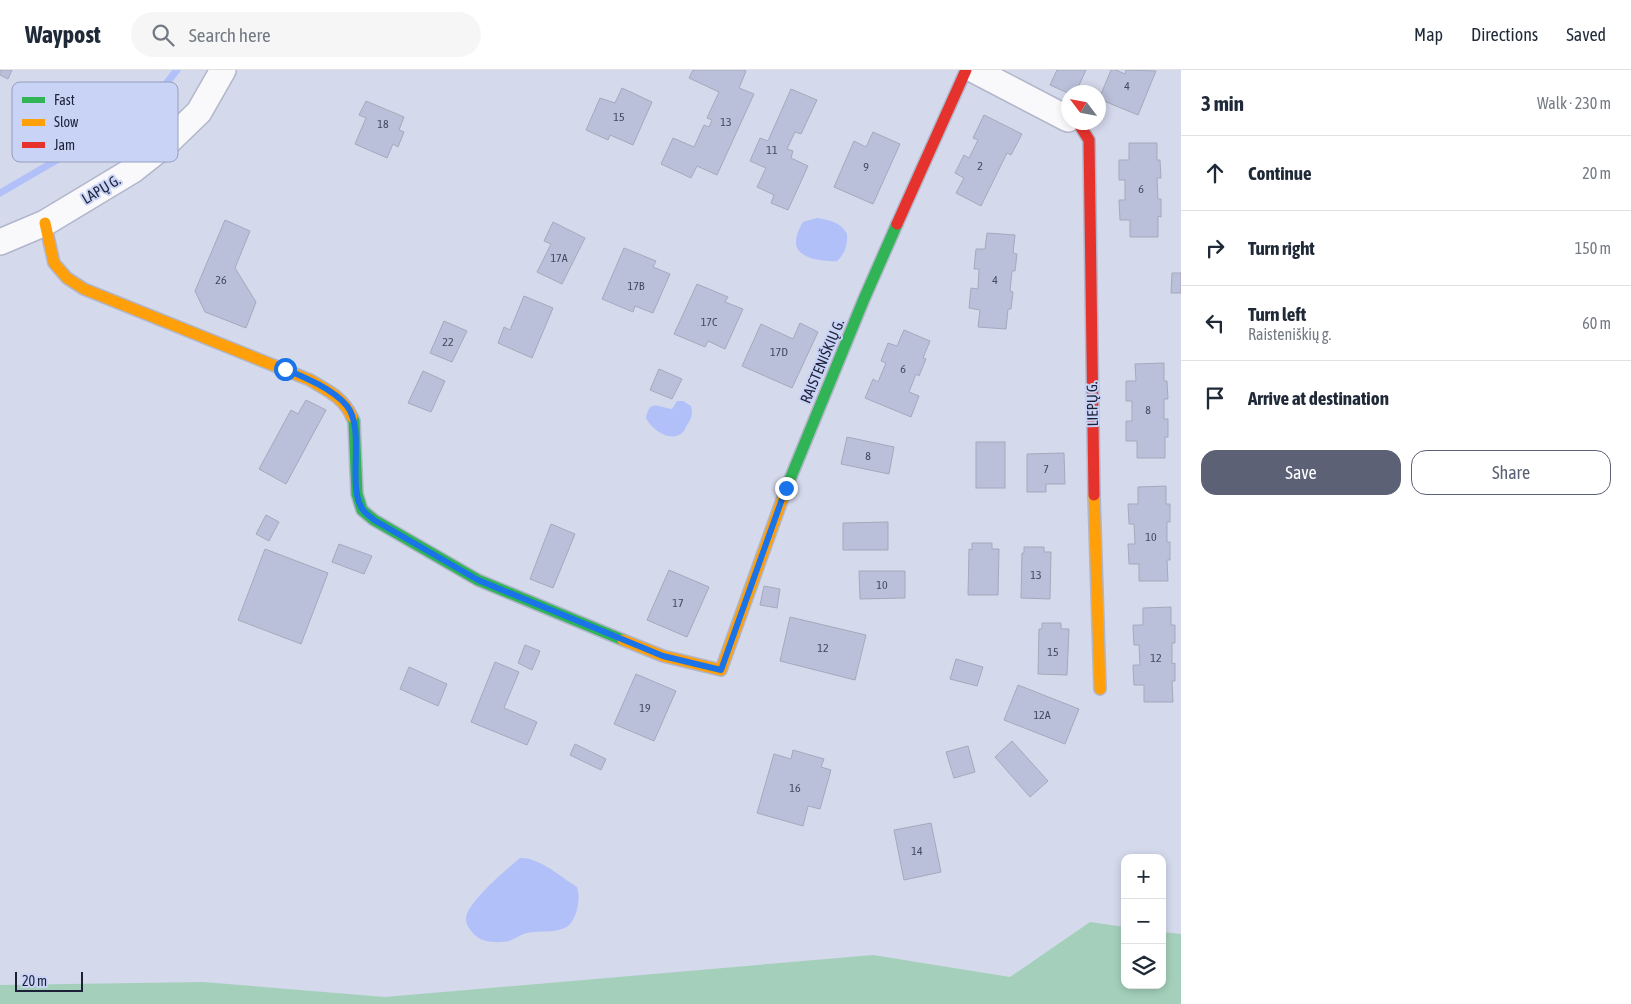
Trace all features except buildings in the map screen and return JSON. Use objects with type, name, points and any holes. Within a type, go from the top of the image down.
[{"type":"street","name":"LAPŲ G.","points":[[178,133],[200,112],[223,70]]},
{"type":"street","name":"RAISTENIŠKIŲ G.","points":[[45,223],[54,263],[67,278],[84,290],[310,380],[347,406],[354,420],[357,494],[362,510],[374,520],[478,580],[663,656],[721,670],[786,488],[864,300],[966,70]]},
{"type":"street","points":[[974,70],[1061,115]]},
{"type":"street","name":"LIEPŲ G.","points":[[1083,130],[1089,140],[1094,513],[1100,689]]},
{"type":"street","name":"LAPŲ G.","points":[[0,242],[45,223],[143,162]]},
{"type":"green space","points":[[1090,922],[1121,926],[1121,989],[1166,989],[1166,932],[1181,934],[1181,1004],[0,1004],[0,985],[203,982],[385,997],[873,955],[1010,977]]},
{"type":"water","points":[[817,218],[838,224],[847,234],[845,249],[837,261],[825,261],[805,256],[797,248],[797,237],[803,222]]},
{"type":"water","points":[[677,401],[683,401],[691,406],[692,416],[683,432],[678,435],[667,436],[652,427],[646,418],[652,406],[672,409]]},
{"type":"water","points":[[520,858],[542,864],[577,887],[578,902],[574,918],[568,926],[553,931],[527,933],[509,941],[492,942],[483,940],[472,932],[467,925],[466,917],[469,910],[489,886]]},
{"type":"waterway","points":[[167,82],[177,70]]},
{"type":"waterway","points":[[0,193],[53,162]]},
{"type":"traffic: fast","points":[[786,489],[897,224]]},
{"type":"traffic: fast","points":[[352,417],[354,421],[357,494],[362,510],[374,520],[478,580],[623,640]]},
{"type":"traffic: slow","points":[[45,223],[54,263],[67,278],[84,289],[310,380],[340,399],[352,417]]},
{"type":"traffic: slow","points":[[623,640],[663,656],[721,670],[786,489]]},
{"type":"traffic: slow","points":[[1094,495],[1100,689]]},
{"type":"traffic: jam","points":[[897,224],[966,70]]},
{"type":"traffic: jam","points":[[1083,130],[1089,140],[1094,495]]},
{"type":"route","points":[[285,369],[310,380],[347,406],[354,420],[357,494],[362,510],[374,520],[478,580],[663,656],[721,670],[786,488]]}]
